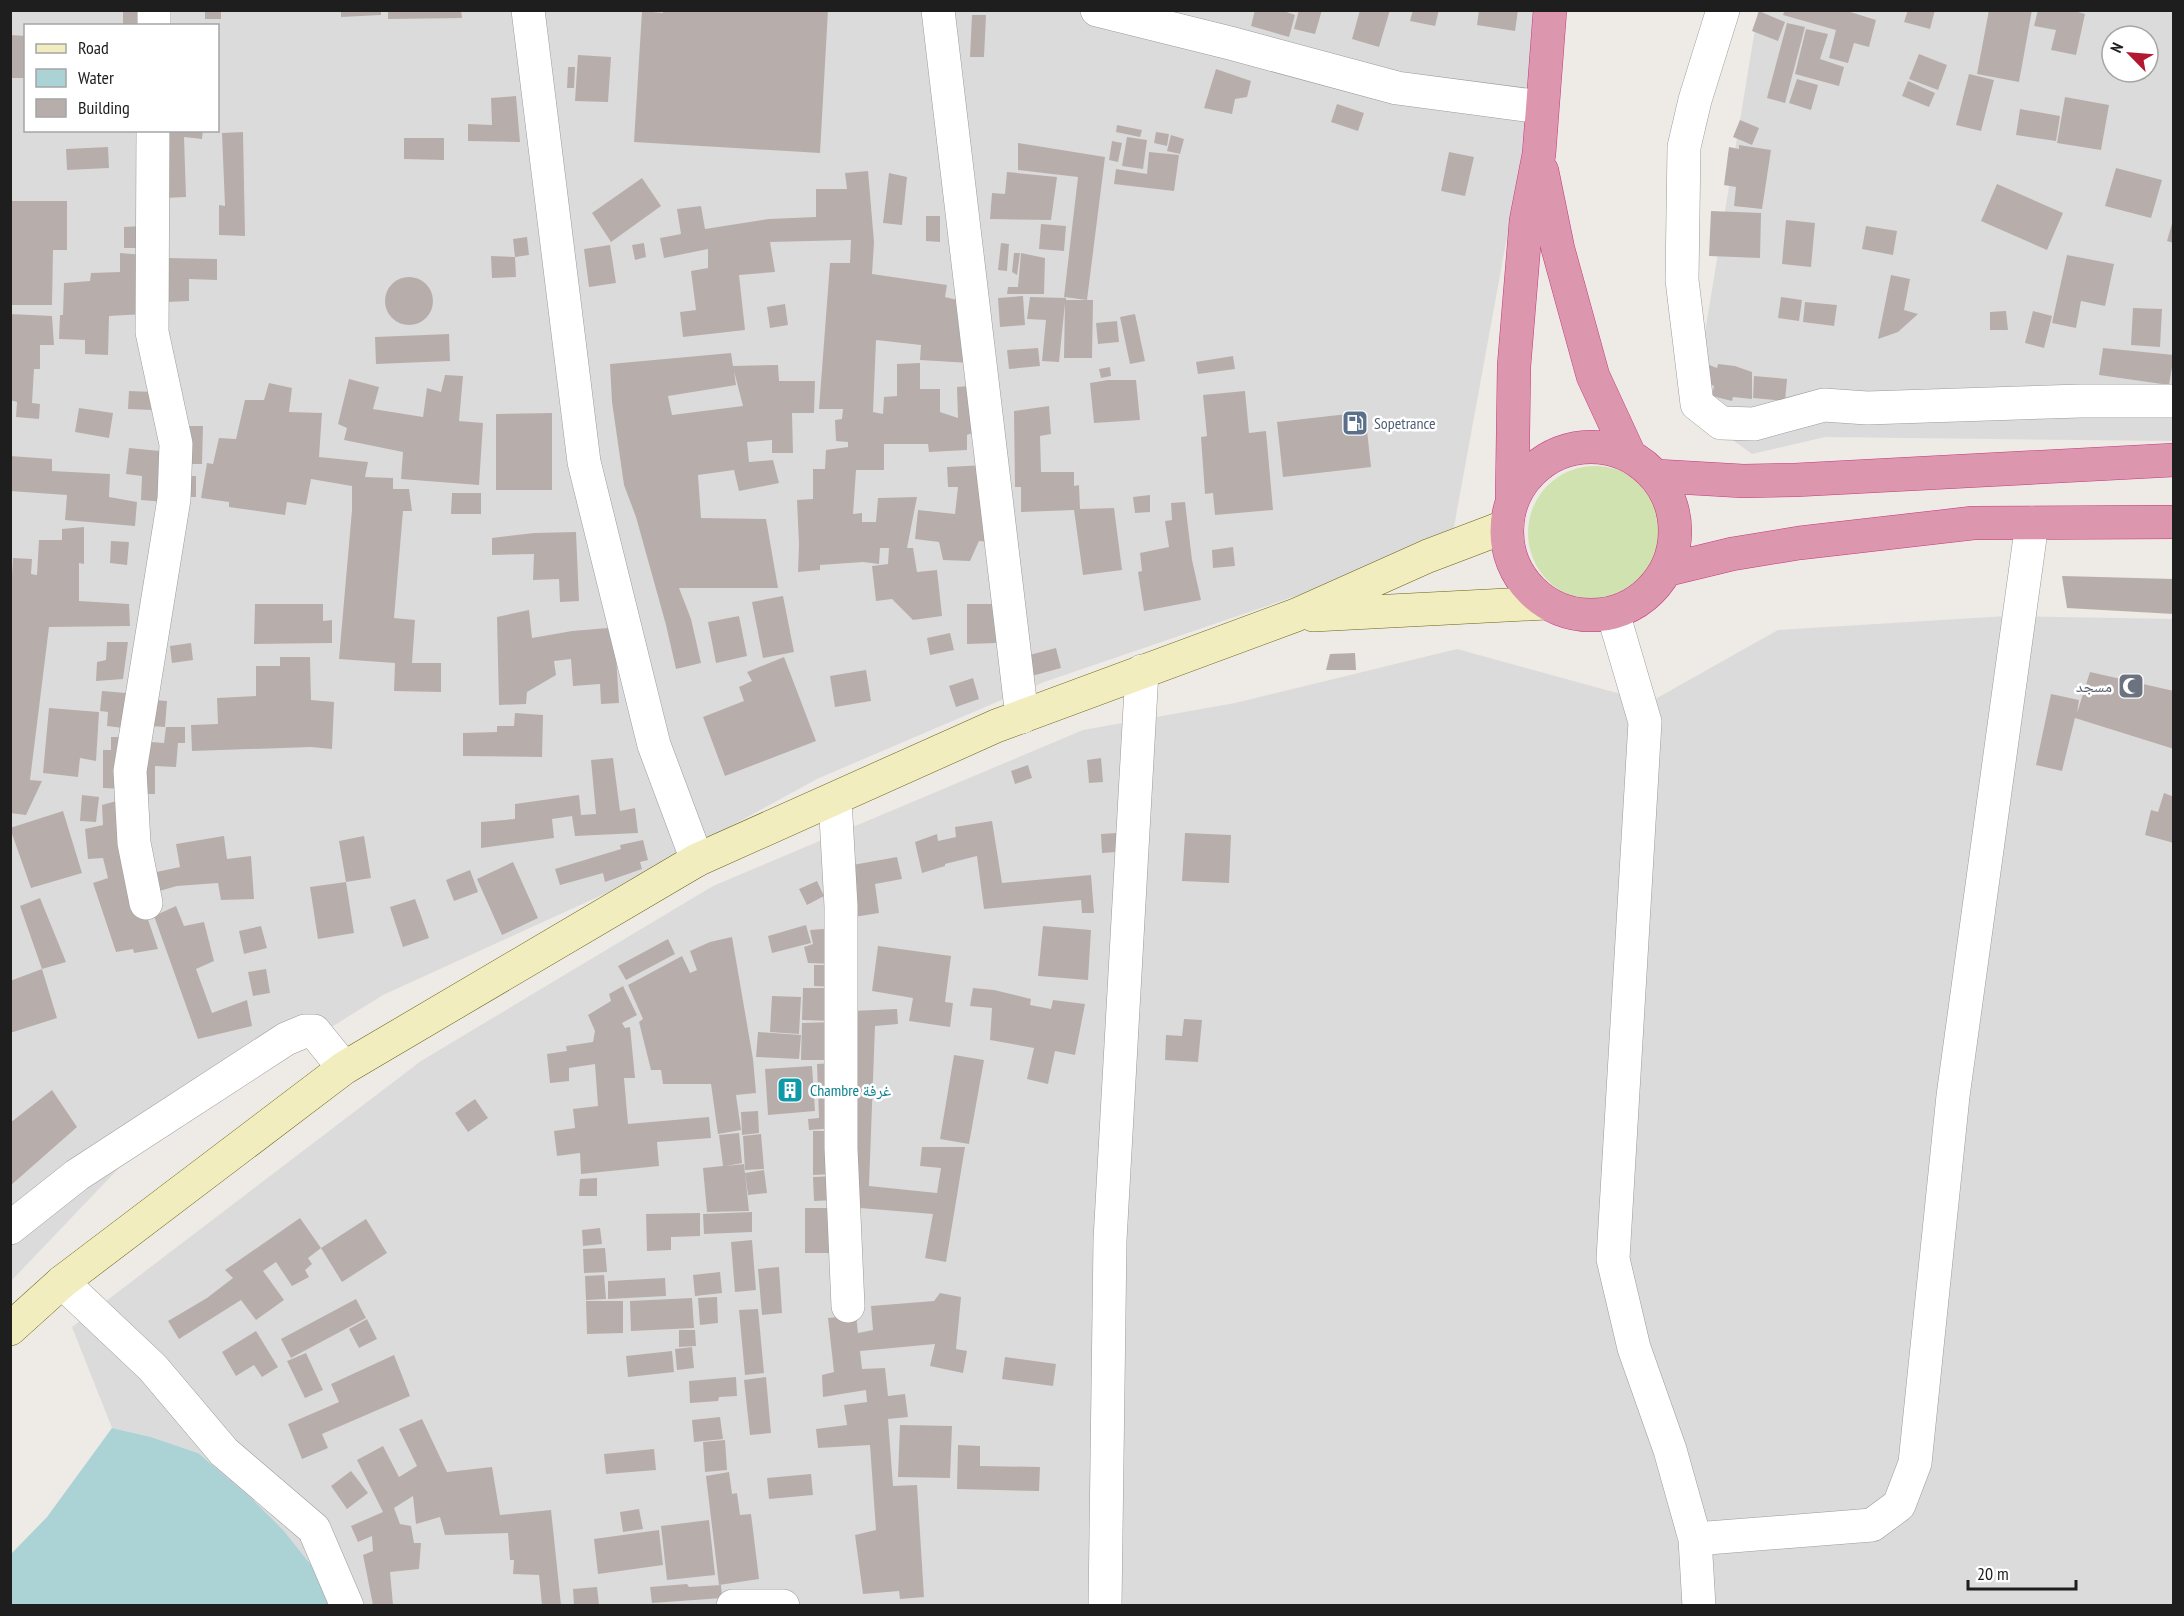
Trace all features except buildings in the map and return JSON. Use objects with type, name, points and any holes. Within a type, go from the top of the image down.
[{"type":"highway","points":[[1509,514],[1526,477],[1547,458],[1574,448],[1602,446],[1629,454],[1657,476],[1670,498],[1675,522],[1674,546],[1666,570],[1652,589],[1635,604],[1613,613],[1590,616],[1567,612],[1546,603],[1528,588],[1516,570],[1508,549],[1509,514],[1514,366],[1526,221],[1539,154],[1550,10]]},
{"type":"highway","points":[[1539,154],[1558,249],[1593,376],[1629,454]]},
{"type":"highway","points":[[1657,476],[1743,482],[2174,460]]},
{"type":"highway","points":[[1666,570],[1732,554],[1799,543],[1973,523],[2174,522]]},
{"type":"main road","points":[[10,1329],[62,1282],[344,1068],[697,860],[996,726],[1296,615],[1428,556],[1509,514]]},
{"type":"main road","points":[[1296,615],[1546,603]]},
{"type":"street","points":[[528,10],[584,462],[654,745],[697,860]]},
{"type":"street","points":[[938,10],[1022,717]]},
{"type":"street","points":[[1097,10],[1397,88],[1541,107]]},
{"type":"street","points":[[1723,10],[1695,100],[1684,147],[1682,280],[1697,404],[1721,423],[1754,424],[1824,405],[1867,408],[2081,401],[2174,401]]},
{"type":"street","points":[[146,903],[134,843],[130,771],[174,499],[176,444],[152,332],[153,132]]},
{"type":"street","points":[[1695,1539],[1872,1525],[1899,1505],[1915,1462],[1953,1096],[2032,523]]},
{"type":"street","points":[[1613,613],[1645,722],[1613,1259],[1634,1348],[1670,1450],[1695,1539],[1699,1605]]},
{"type":"street","points":[[1105,1605],[1110,1240],[1142,671]]},
{"type":"street","points":[[835,799],[841,906],[841,1148],[848,1306]]},
{"type":"street","points":[[10,1228],[77,1175],[286,1039],[305,1030],[314,1031],[344,1068]]},
{"type":"street","points":[[62,1282],[153,1368],[224,1452],[314,1529],[347,1605]]},
{"type":"street","points":[[733,1605],[783,1605]]},
{"type":"shaded area","points":[[11,11],[1544,11],[1526,133],[1451,543],[1044,682],[819,778],[615,889],[383,995],[140,1146],[11,1281]]},
{"type":"shaded area","points":[[1758,11],[2173,11],[2173,441],[1825,437],[1752,454],[1692,411]]},
{"type":"shaded area","points":[[2007,616],[2173,619],[2173,1605],[341,1605],[198,1453],[151,1437],[112,1428],[72,1327],[421,1061],[713,886],[1083,730],[1235,703],[1457,649],[1650,702],[1778,630]]},
{"type":"green space","points":[[1595,466],[1621,471],[1642,486],[1657,507],[1662,533],[1657,559],[1642,580],[1621,595],[1595,600],[1569,595],[1548,580],[1533,559],[1528,533],[1533,507],[1548,486],[1569,471]]},
{"type":"water","points":[[112,1428],[151,1437],[198,1453],[250,1497],[283,1530],[339,1600],[341,1606],[11,1606],[11,1554],[47,1517]]},
{"type":"place","name":"Sopetrance","points":[[1355,423]]},
{"type":"place","name":"مسجد","points":[[2131,686]]},
{"type":"place","name":"Chambre غرفة","points":[[790,1090]]}]
